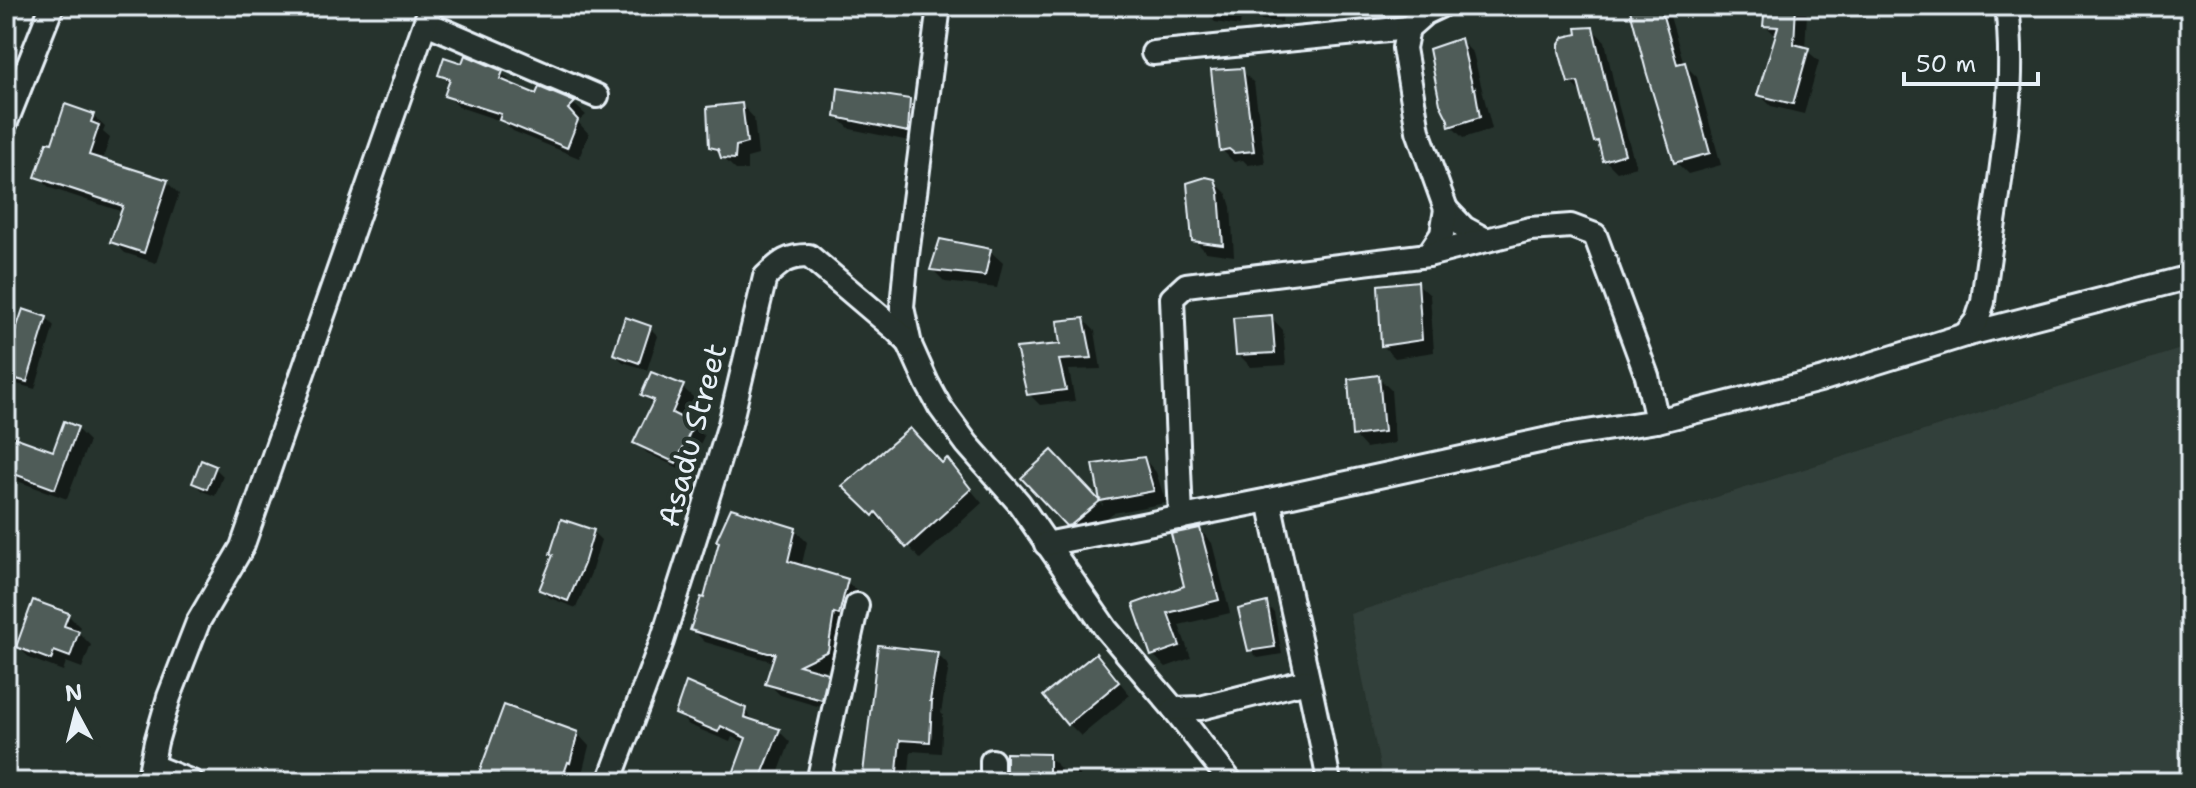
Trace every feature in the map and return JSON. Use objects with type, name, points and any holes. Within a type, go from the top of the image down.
[{"type":"street","points":[[6,122],[52,6]]},
{"type":"street","points":[[939,6],[902,307],[910,345],[940,407],[967,444],[1019,503],[1106,629],[1231,782]]},
{"type":"street","points":[[1153,53],[1408,28],[1425,13],[1440,6]]},
{"type":"street","points":[[1965,335],[1977,320],[1983,302],[2004,153],[2008,85],[2007,6]]},
{"type":"street","points":[[192,782],[150,774],[169,697],[198,622],[242,547],[429,14],[597,96]]},
{"type":"street","points":[[1408,28],[1404,48],[1418,131],[1446,209],[1464,228],[1486,240]]},
{"type":"street","points":[[1428,255],[1442,234],[1446,209]]},
{"type":"street","points":[[1181,518],[1172,298],[1186,285],[1428,255],[1530,229],[1571,226],[1595,235],[1647,376],[1657,421]]},
{"type":"street","name":"Asadu Street","points":[[609,782],[667,627],[700,522],[730,424],[765,277],[793,256],[809,256],[910,345]]},
{"type":"street","points":[[1046,544],[1269,500],[1567,435],[1657,421],[1820,380],[1965,335],[2190,277]]},
{"type":"street","points":[[1269,500],[1329,782]]},
{"type":"street","points":[[818,782],[857,605]]},
{"type":"street","points":[[1174,709],[1200,708],[1307,681]]},
{"type":"shaded area","points":[[2190,346],[2190,782],[1383,782],[1350,614]]},
{"type":"building","points":[[1629,6],[1660,6],[1677,64],[1685,62],[1710,153],[1674,163]]},
{"type":"building","points":[[1765,6],[1796,6],[1794,44],[1809,48],[1793,104],[1757,95],[1778,27],[1763,26]]},
{"type":"building","points":[[1593,27],[1625,154],[1603,161],[1598,141],[1594,142],[1578,82],[1568,83],[1559,51],[1564,37],[1577,34],[1576,28]]},
{"type":"building","points":[[1461,38],[1480,117],[1449,127],[1440,104],[1429,49]]},
{"type":"building","points":[[465,55],[503,71],[500,79],[536,94],[539,87],[575,102],[568,109],[578,120],[567,148],[499,120],[501,114],[444,96],[450,79],[438,75],[444,57],[462,63]]},
{"type":"building","points":[[1243,68],[1254,151],[1220,151],[1211,70]]},
{"type":"building","points":[[838,88],[910,99],[908,132],[835,117]]},
{"type":"building","points":[[742,103],[747,143],[736,146],[735,159],[721,158],[718,149],[709,147],[707,107]]},
{"type":"building","points":[[65,104],[94,114],[91,122],[99,125],[89,155],[168,180],[144,253],[110,242],[123,206],[35,177],[47,142],[52,143]]},
{"type":"building","points":[[1206,177],[1215,179],[1219,193],[1223,245],[1192,241],[1187,183]]},
{"type":"building","points":[[940,239],[991,249],[985,276],[930,270]]},
{"type":"building","points":[[1418,281],[1422,340],[1381,346],[1378,285]]},
{"type":"building","points":[[23,309],[47,317],[27,382],[6,376],[6,349],[9,350]]},
{"type":"building","points":[[1272,315],[1275,353],[1236,355],[1233,318]]},
{"type":"building","points":[[625,317],[651,326],[639,363],[613,354]]},
{"type":"building","points":[[1084,318],[1092,358],[1059,360],[1066,390],[1027,395],[1016,348],[1060,344],[1057,321]]},
{"type":"building","points":[[651,372],[684,385],[672,413],[694,424],[676,463],[633,443],[654,400],[641,395]]},
{"type":"building","points":[[1379,375],[1384,432],[1352,436],[1348,379]]},
{"type":"building","points":[[64,421],[78,427],[55,489],[6,471],[6,434],[53,451]]},
{"type":"building","points":[[910,428],[942,463],[947,458],[971,489],[906,548],[876,512],[873,516],[842,486]]},
{"type":"building","points":[[1052,450],[1100,501],[1071,525],[1066,526],[1021,478]]},
{"type":"building","points":[[1144,457],[1154,491],[1100,501],[1093,464]]},
{"type":"building","points":[[201,460],[216,466],[207,489],[192,483]]},
{"type":"building","points":[[731,508],[796,528],[788,561],[848,579],[839,615],[834,613],[828,651],[799,665],[828,673],[822,700],[765,684],[775,653],[690,630],[701,597],[704,598],[719,542],[716,541]]},
{"type":"building","points":[[561,519],[594,530],[568,601],[539,590],[553,555],[550,554]]},
{"type":"building","points":[[1200,528],[1219,600],[1168,613],[1180,646],[1151,656],[1133,604],[1184,586],[1171,534]]},
{"type":"building","points":[[33,600],[69,613],[64,626],[79,631],[70,657],[54,651],[51,660],[16,647]]},
{"type":"building","points":[[1267,602],[1275,647],[1248,651],[1238,609]]},
{"type":"building","points":[[878,645],[938,652],[930,701],[930,742],[900,740],[896,782],[862,782]]},
{"type":"building","points":[[1096,653],[1119,682],[1067,725],[1043,696]]},
{"type":"building","points":[[686,682],[746,708],[744,717],[780,729],[759,782],[730,782],[746,738],[721,726],[718,732],[675,714]]},
{"type":"building","points":[[504,705],[578,732],[570,763],[561,782],[506,782],[479,773]]},
{"type":"building","points":[[1006,753],[1049,754],[1049,782],[1006,782]]}]
